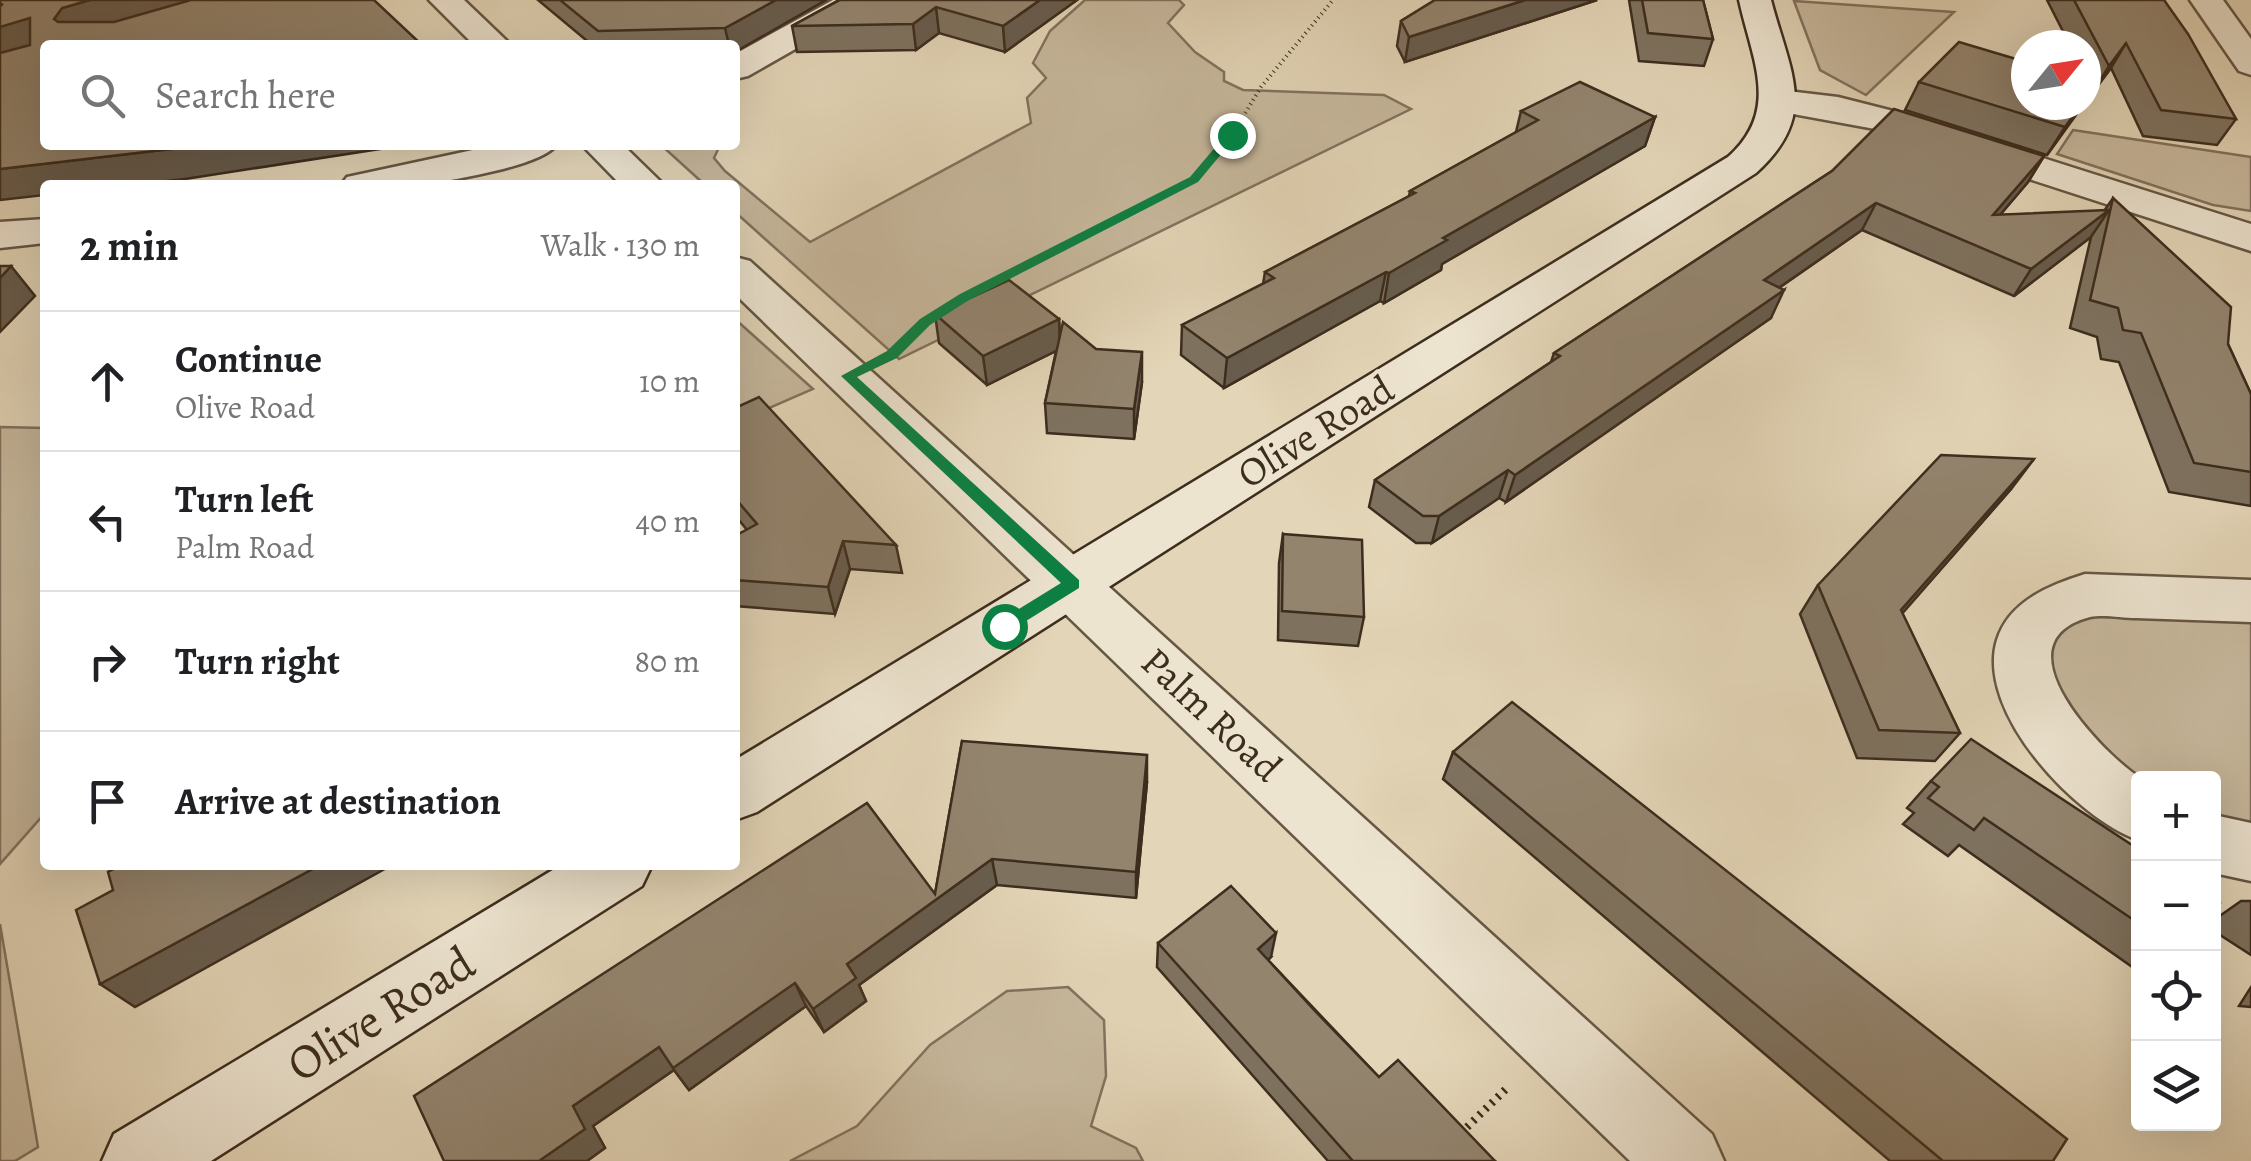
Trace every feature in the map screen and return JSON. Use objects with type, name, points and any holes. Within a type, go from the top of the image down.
[{"type":"street","points":[[445,0],[489,40]]},
{"type":"street","points":[[740,65],[857,0]]},
{"type":"street","points":[[1754,0],[1779,100],[1838,108],[1888,121],[2251,238]]},
{"type":"street","points":[[2206,0],[2251,64]]},
{"type":"street","name":"Olive Road","points":[[740,790],[1742,165],[1772,134],[1779,100]]},
{"type":"street","points":[[386,180],[520,150]]},
{"type":"street","points":[[606,150],[639,180]]},
{"type":"street","points":[[0,235],[40,231]]},
{"type":"street","name":"Palm Road","points":[[740,275],[1686,1161]]},
{"type":"street","points":[[2131,807],[2092,780],[2040,720],[2026,685],[2024,657],[2028,636],[2041,615],[2063,601],[2084,595],[2251,601]]},
{"type":"street","points":[[2221,846],[2251,852]]},
{"type":"street","name":"Olive Road","points":[[141,1161],[611,870]]},
{"type":"path","points":[[848,376],[892,354],[925,322],[964,297],[1194,179],[1232,135],[1260,87],[1333,0]]},
{"type":"path","points":[[1447,1148],[1556,1039]]},
{"type":"shaded area","points":[[1085,0],[1179,0],[1184,5],[1168,23],[1195,52],[1224,72],[1224,81],[1243,90],[1384,95],[1411,109],[899,359],[740,216],[740,184],[810,242],[1031,123],[1027,98],[1046,78],[1033,63],[1050,31]]},
{"type":"shaded area","points":[[1794,1],[1954,12],[1866,95],[1820,70]]},
{"type":"shaded area","points":[[2073,130],[2251,157],[2251,211],[2213,205],[2057,154]]},
{"type":"shaded area","points":[[666,150],[718,150],[714,158],[736,180],[700,180]]},
{"type":"shaded area","points":[[740,323],[813,389],[740,421]]},
{"type":"shaded area","points":[[0,427],[40,428],[40,819],[0,864]]},
{"type":"shaded area","points":[[2251,601],[2251,852],[2221,846],[2221,771],[2131,771],[2131,779],[2093,780],[2028,636],[2041,615]]},
{"type":"shaded area","points":[[0,924],[38,1147],[15,1161],[0,1161]]},
{"type":"shaded area","points":[[1068,987],[1104,1020],[1106,1076],[1091,1126],[1136,1148],[1143,1161],[790,1161],[857,1126],[930,1045],[1007,991]]},
{"type":"building","points":[[0,0],[90,0],[62,8],[54,19],[114,22],[191,0],[374,0],[417,40],[40,40],[40,150],[162,150],[0,169],[0,53],[30,45],[30,18],[0,27],[3,4]]},
{"type":"building","points":[[560,0],[776,0],[725,28],[598,31]]},
{"type":"building","points":[[840,0],[1040,0],[1003,26],[936,7],[913,24],[792,26]]},
{"type":"building","points":[[1435,0],[1525,0],[1409,37],[1401,21]]},
{"type":"building","points":[[1642,0],[1703,0],[1713,39],[1648,33]]},
{"type":"building","points":[[2074,0],[2164,0],[2236,119],[2161,110],[2126,43],[2109,66],[2101,51],[2101,30],[2090,30]]},
{"type":"building","points":[[1959,42],[2011,58],[2011,110],[1919,82]]},
{"type":"building","points":[[1580,82],[1655,117],[1389,273],[1227,358],[1182,325],[1274,278],[1265,272],[1415,193],[1410,191],[1538,120],[1521,111]]},
{"type":"building","points":[[1894,109],[2044,156],[1993,215],[2109,210],[2031,269],[1876,203],[1764,280],[1784,290],[1515,475],[1508,470],[1439,516],[1423,516],[1375,480],[1560,356],[1554,353],[1832,171]]},
{"type":"building","points":[[2042,120],[2070,120],[2065,127]]},
{"type":"building","points":[[2113,198],[2231,307],[2228,344],[2251,394],[2251,472],[2194,463],[2141,333],[2123,330],[2118,308],[2090,300]]},
{"type":"building","points":[[0,266],[11,266],[0,278]]},
{"type":"building","points":[[1009,280],[1059,319],[983,356],[935,314]]},
{"type":"building","points":[[1063,322],[1096,349],[1142,352],[1134,409],[1045,403]]},
{"type":"building","points":[[759,397],[896,545],[843,541],[828,587],[740,580],[740,533],[757,524],[740,504],[740,406]]},
{"type":"building","points":[[1941,455],[2034,459],[1901,610],[1960,733],[1879,730],[1818,585]]},
{"type":"building","points":[[1283,534],[1362,540],[1364,617],[1282,611]]},
{"type":"building","points":[[1512,702],[2067,1139],[2053,1161],[1943,1161],[1453,752]]},
{"type":"building","points":[[1971,739],[2131,844],[2131,918],[1984,818],[1974,830],[1928,798],[1939,787],[1931,781]]},
{"type":"building","points":[[962,741],[1147,755],[1136,872],[992,859],[847,964],[856,978],[813,1009],[795,983],[673,1068],[659,1047],[573,1106],[585,1129],[539,1161],[444,1161],[414,1096],[867,803],[935,894]]},
{"type":"building","points":[[311,870],[100,984],[76,910],[113,890],[108,872]]},
{"type":"building","points":[[1231,886],[1276,933],[1258,949],[1315,1011],[1379,1077],[1398,1060],[1495,1161],[1353,1161],[1158,943]]},
{"type":"route","points":[[1004,626],[1073,584],[848,376],[892,354],[925,322],[964,297],[1194,179],[1232,135]]}]
